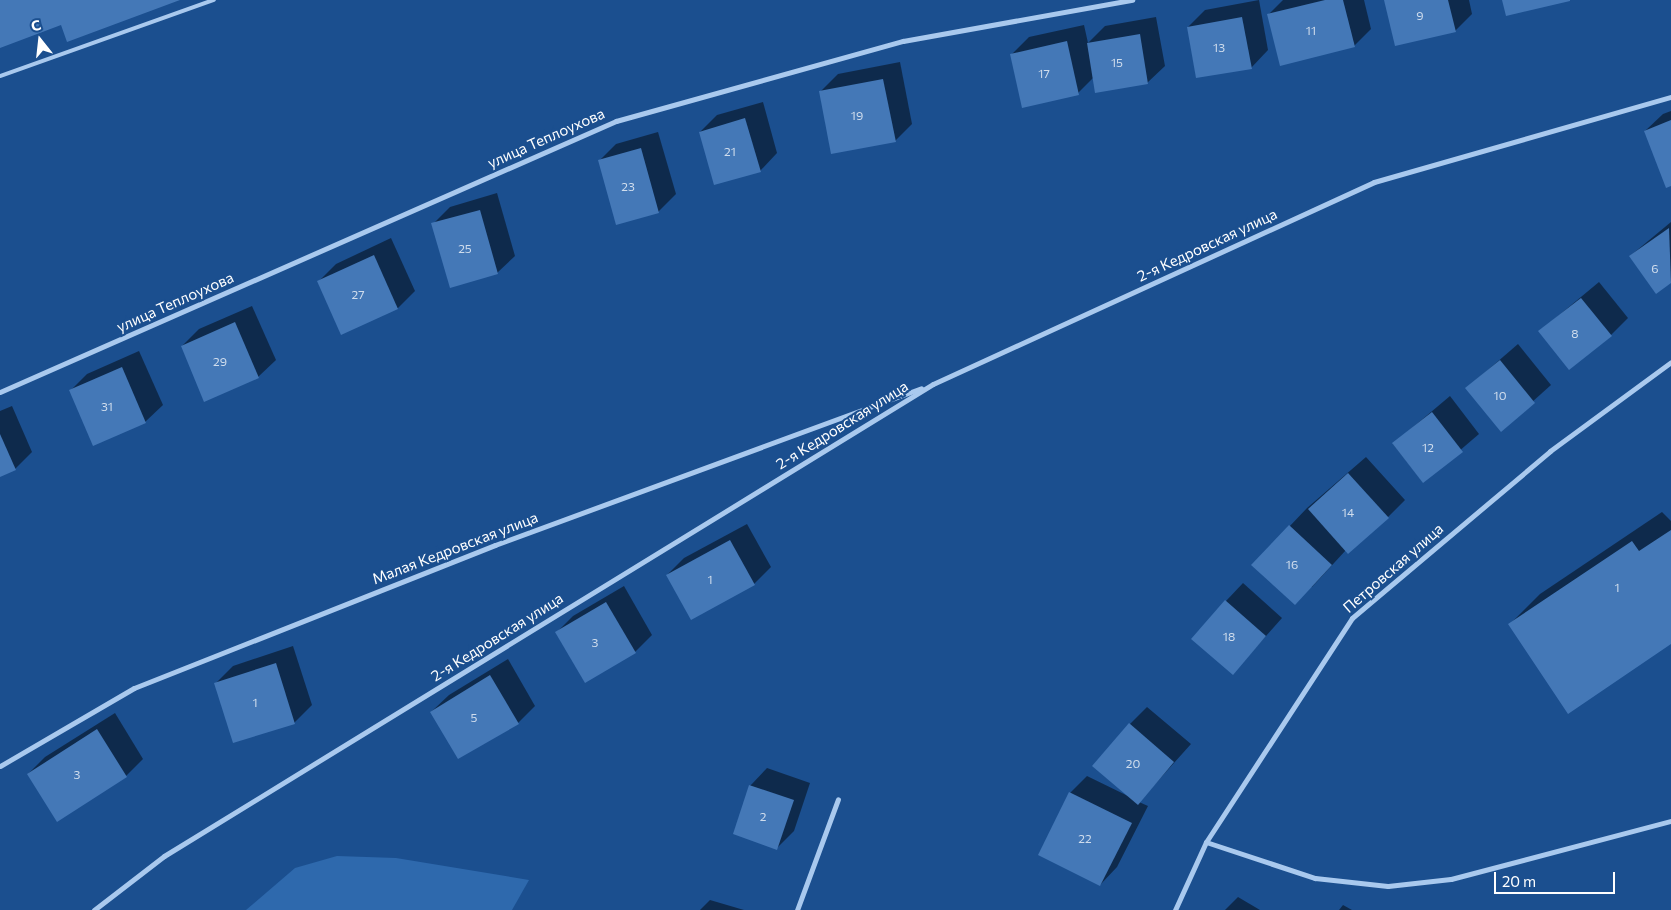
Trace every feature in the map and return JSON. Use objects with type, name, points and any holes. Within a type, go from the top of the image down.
[{"type":"street","name":"улица Теплоухова","points":[[0,392],[616,121],[903,42],[1132,0]]},
{"type":"street","name":"2-я Кедровская улица","points":[[94,910],[164,856],[933,384],[1374,182],[1671,97]]},
{"type":"street","name":"Петровская улица","points":[[1175,910],[1206,842],[1352,618],[1550,451],[1671,362]]},
{"type":"street","name":"Малая Кедровская улица","points":[[0,766],[134,688],[495,545],[933,384]]},
{"type":"street","points":[[797,910],[838,799]]},
{"type":"street","points":[[1206,842],[1315,878],[1388,886],[1452,879],[1671,821]]},
{"type":"lane","points":[[0,76],[214,0]]},
{"type":"shaded area","points":[[337,856],[396,858],[529,880],[512,910],[246,910],[295,868]]},
{"type":"building","points":[[0,0],[180,0],[67,42],[61,25],[0,48]]},
{"type":"building","points":[[1325,0],[1343,0],[1355,47],[1280,66],[1267,14]]},
{"type":"building","points":[[1384,0],[1448,0],[1456,32],[1395,46]]},
{"type":"building","points":[[1502,0],[1570,0],[1570,1],[1506,16]]},
{"type":"building","points":[[1242,17],[1252,69],[1196,78],[1187,27]]},
{"type":"building","points":[[1140,34],[1148,84],[1095,93],[1087,43]]},
{"type":"building","points":[[1067,41],[1079,95],[1022,108],[1010,54]]},
{"type":"building","points":[[883,79],[896,142],[831,154],[819,91]]},
{"type":"building","points":[[745,118],[761,172],[714,185],[699,132]]},
{"type":"building","points":[[1671,120],[1671,186],[1666,188],[1644,131]]},
{"type":"building","points":[[641,148],[659,213],[616,225],[598,160]]},
{"type":"building","points":[[480,210],[498,274],[450,288],[431,223]]},
{"type":"building","points":[[1669,228],[1671,283],[1656,294],[1629,256]]},
{"type":"building","points":[[374,255],[398,309],[341,335],[317,281]]},
{"type":"building","points":[[1581,298],[1612,336],[1569,370],[1538,331]]},
{"type":"building","points":[[235,322],[259,378],[204,402],[181,346]]},
{"type":"building","points":[[1500,360],[1535,403],[1501,432],[1465,388]]},
{"type":"building","points":[[122,367],[146,423],[93,446],[69,390]]},
{"type":"building","points":[[1432,412],[1463,452],[1423,483],[1392,443]]},
{"type":"building","points":[[0,434],[16,470],[0,477]]},
{"type":"building","points":[[1348,473],[1389,518],[1348,554],[1308,509]]},
{"type":"building","points":[[1289,525],[1332,565],[1295,605],[1251,565]]},
{"type":"building","points":[[1671,530],[1671,644],[1568,714],[1508,624],[1632,541],[1639,551]]},
{"type":"building","points":[[730,540],[755,585],[691,620],[666,575]]},
{"type":"building","points":[[1225,600],[1266,636],[1233,675],[1191,639]]},
{"type":"building","points":[[606,602],[636,653],[585,683],[555,632]]},
{"type":"building","points":[[276,663],[295,724],[233,743],[214,683]]},
{"type":"building","points":[[490,675],[519,724],[458,759],[430,712]]},
{"type":"building","points":[[1129,723],[1174,762],[1138,805],[1092,766]]},
{"type":"building","points":[[97,729],[127,777],[57,822],[27,774]]},
{"type":"building","points":[[749,785],[794,800],[777,850],[733,834]]},
{"type":"building","points":[[1069,792],[1132,823],[1100,886],[1038,855]]}]
